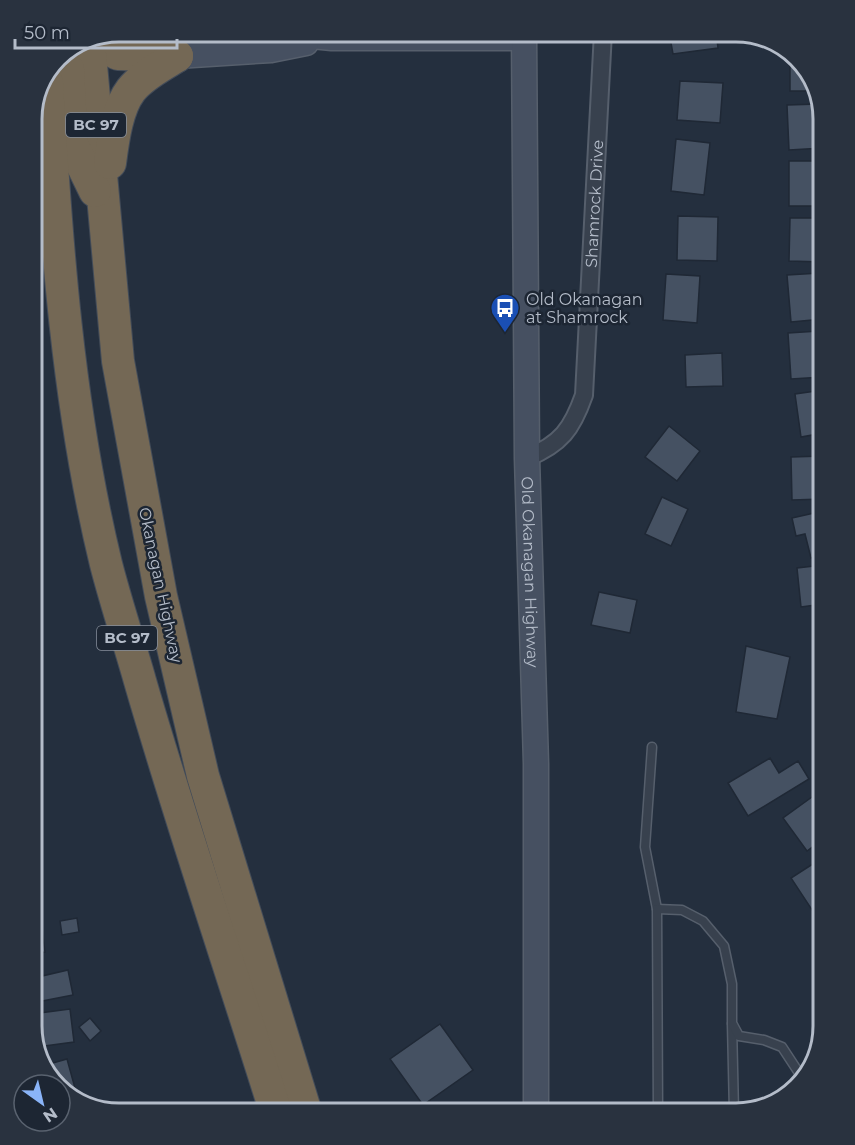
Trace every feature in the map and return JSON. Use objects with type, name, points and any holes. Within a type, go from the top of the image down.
[{"type":"highway","points":[[98,45],[118,54],[181,44]]},
{"type":"highway","points":[[103,208],[116,126],[131,91],[181,44]]},
{"type":"highway","name":"Okanagan Highway","points":[[91,47],[103,208],[118,361],[161,596],[203,776],[303,1103]]},
{"type":"highway","points":[[65,65],[68,69],[72,144],[103,208]]},
{"type":"highway","name":"BC 97","points":[[47,94],[63,306],[86,464],[106,564],[170,786],[238,989],[273,1103]]},
{"type":"street","points":[[181,44],[270,50],[311,42]]},
{"type":"street","name":"Old Okanagan Highway","points":[[524,42],[527,458],[536,764],[536,1103]]},
{"type":"street","name":"Shamrock Drive","points":[[527,458],[547,450],[567,431],[584,395],[602,42]]},
{"type":"street","points":[[42,129],[50,147]]},
{"type":"lane","points":[[652,747],[645,847],[657,909],[658,1103]]},
{"type":"lane","points":[[657,909],[682,909],[703,921],[724,946],[732,984],[734,1103]]},
{"type":"lane","points":[[732,1023],[740,1036],[764,1040],[782,1047],[798,1071]]},
{"type":"building","points":[[671,42],[717,42],[718,48],[673,54]]},
{"type":"building","points":[[790,65],[800,76],[807,91],[790,91]]},
{"type":"building","points":[[680,81],[723,83],[720,123],[677,120]]},
{"type":"building","points":[[811,104],[813,149],[789,150],[787,105]]},
{"type":"building","points":[[676,139],[710,143],[704,195],[671,191]]},
{"type":"building","points":[[789,161],[813,161],[813,206],[789,206]]},
{"type":"building","points":[[678,216],[718,217],[717,261],[677,260]]},
{"type":"building","points":[[790,218],[813,218],[813,262],[789,261]]},
{"type":"building","points":[[813,273],[813,320],[791,322],[787,275]]},
{"type":"building","points":[[666,274],[700,276],[697,323],[663,320]]},
{"type":"building","points":[[813,331],[813,378],[791,379],[788,333]]},
{"type":"building","points":[[722,353],[723,386],[686,387],[685,355]]},
{"type":"building","points":[[813,391],[813,435],[801,437],[795,394]]},
{"type":"building","points":[[669,426],[700,451],[677,481],[645,457]]},
{"type":"building","points":[[813,456],[813,499],[792,500],[791,457]]},
{"type":"building","points":[[662,497],[688,509],[671,546],[645,534]]},
{"type":"building","points":[[813,513],[813,558],[811,558],[805,534],[796,536],[792,518]]},
{"type":"building","points":[[813,566],[813,605],[801,607],[797,568]]},
{"type":"building","points":[[599,592],[637,600],[630,633],[591,625]]},
{"type":"building","points":[[746,646],[790,657],[777,719],[736,712]]},
{"type":"building","points":[[770,758],[779,773],[798,761],[809,779],[748,816],[728,783]]},
{"type":"building","points":[[812,797],[813,846],[807,851],[783,818]]},
{"type":"building","points":[[813,864],[813,911],[791,878]]},
{"type":"building","points":[[77,918],[79,932],[62,935],[60,921]]},
{"type":"building","points":[[42,930],[45,952],[42,952]]},
{"type":"building","points":[[68,970],[73,995],[42,1001],[42,976]]},
{"type":"building","points":[[70,1009],[74,1042],[44,1046],[42,1013]]},
{"type":"building","points":[[90,1018],[101,1031],[90,1041],[79,1027]]},
{"type":"building","points":[[440,1024],[473,1070],[426,1103],[422,1103],[390,1059]]},
{"type":"building","points":[[67,1059],[71,1073],[58,1073],[52,1063]]},
{"type":"place","name":"Old Okanagan at Shamrock","points":[[505,334]]}]
